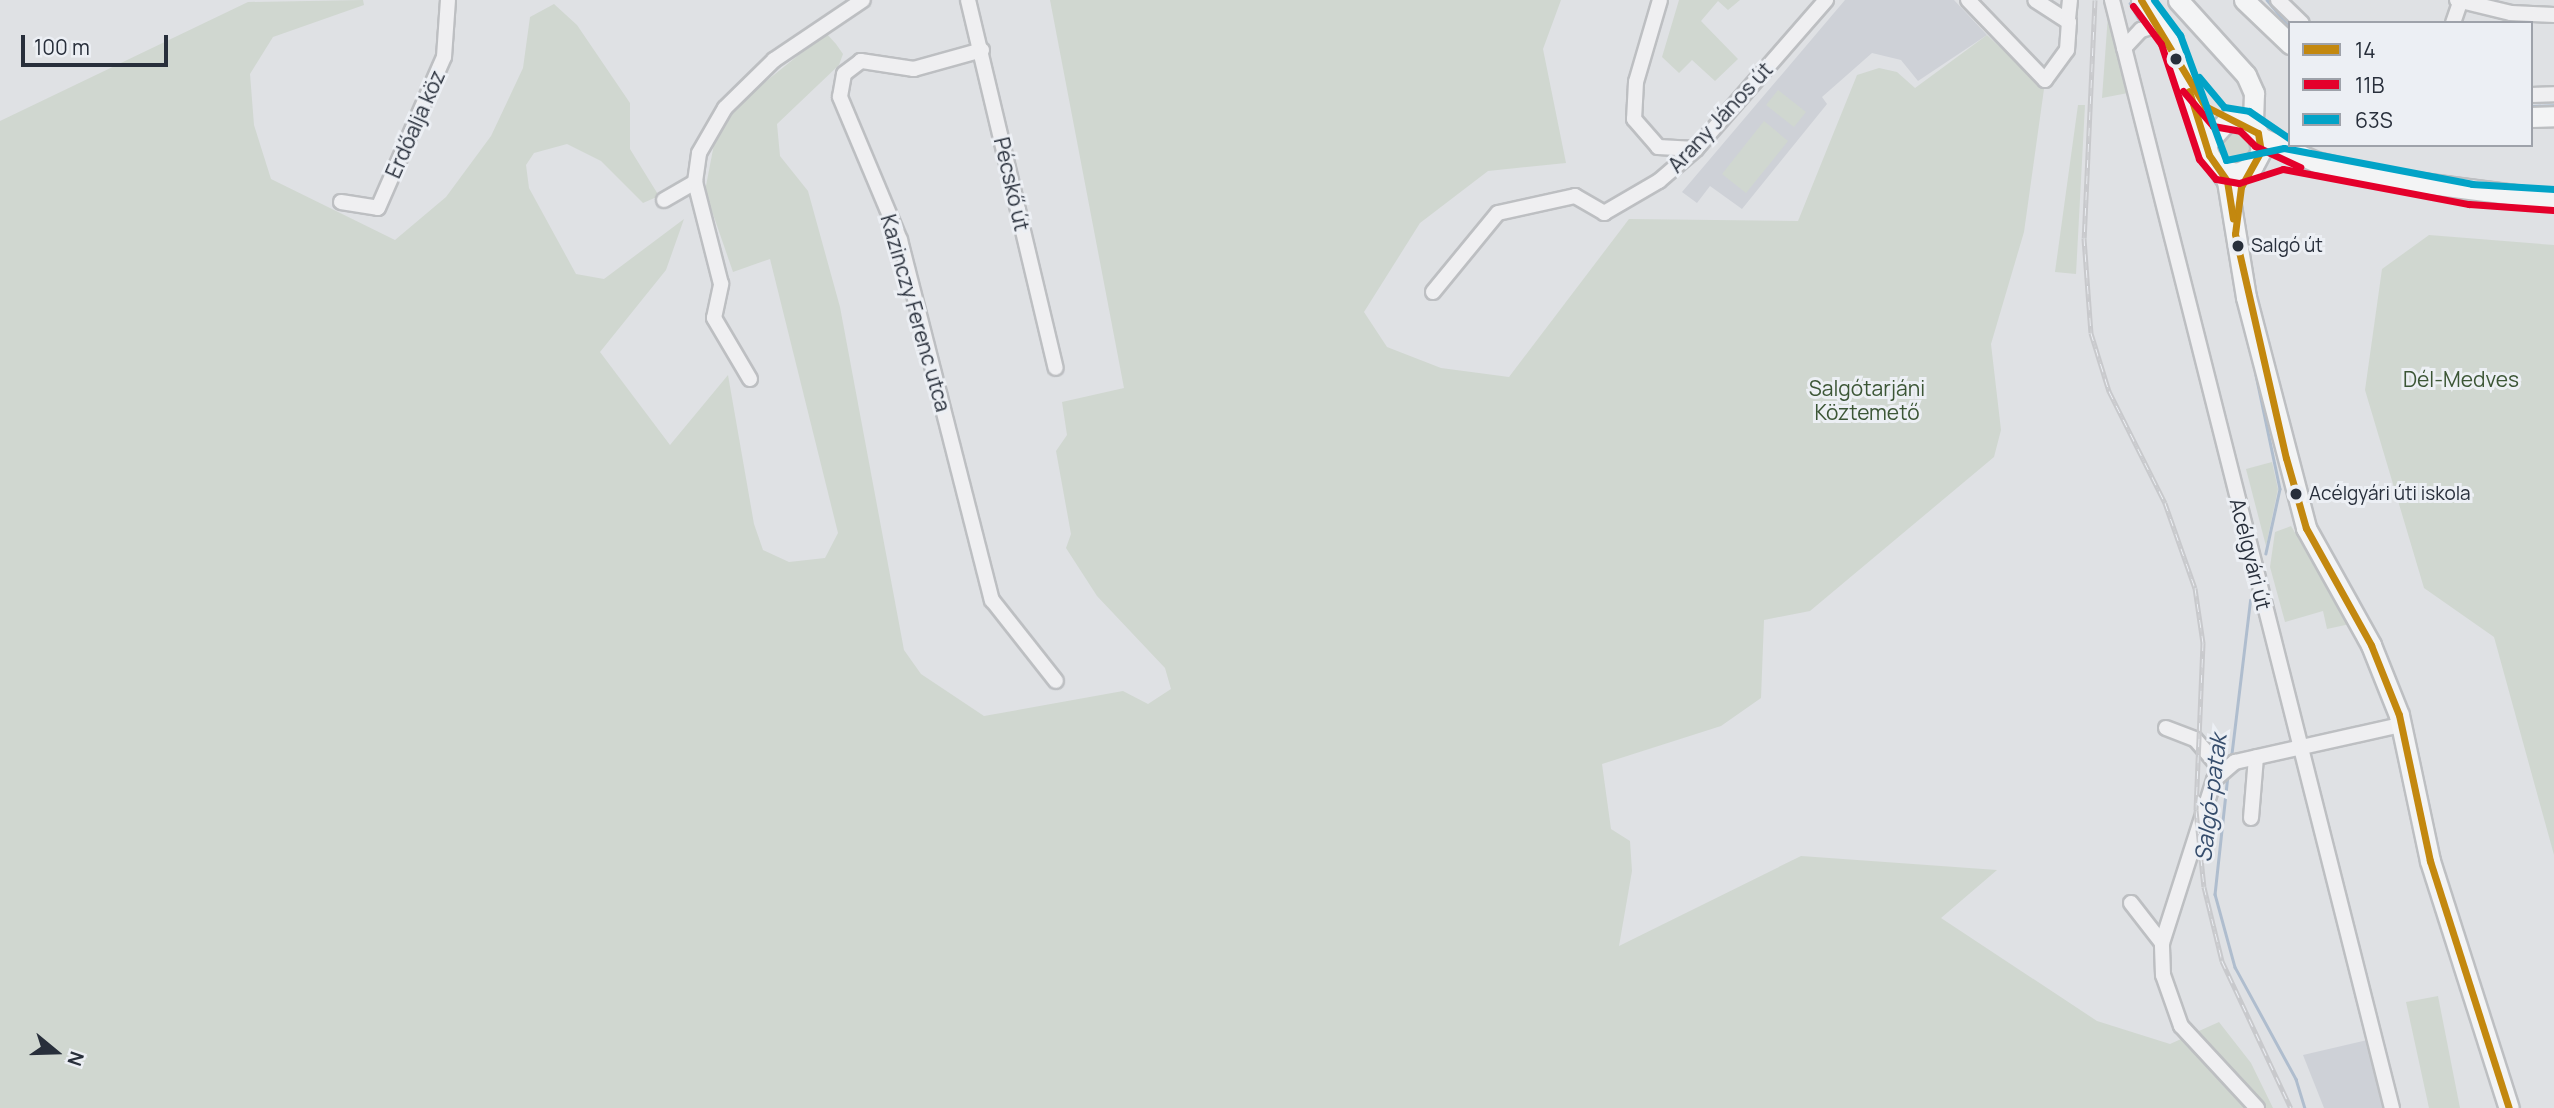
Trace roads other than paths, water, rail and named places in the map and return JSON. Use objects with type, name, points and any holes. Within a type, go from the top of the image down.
[{"type":"main road","points":[[2141,0],[2162,24],[2220,169],[2306,528],[2371,645],[2401,725],[2430,861],[2509,1108]]},
{"type":"main road","points":[[2178,0],[2233,60],[2253,87],[2243,126],[2253,165],[2235,234]]},
{"type":"main road","points":[[2244,0],[2288,42]]},
{"type":"main road","points":[[2183,71],[2205,106],[2316,162],[2431,188],[2554,200]]},
{"type":"main road","points":[[2533,117],[2554,117]]},
{"type":"main road","points":[[2208,142],[2243,126]]},
{"type":"main road","points":[[2220,169],[2316,162]]},
{"type":"street","name":"Erdőalja köz","points":[[341,202],[378,208],[444,57],[448,0]]},
{"type":"street","points":[[750,379],[716,327],[721,284],[695,182],[706,136],[725,108],[790,47],[863,0]]},
{"type":"street","name":"Pécskő út","points":[[968,0],[1056,368]]},
{"type":"street","points":[[1660,0],[1631,107],[1645,140],[1658,147],[1696,149]]},
{"type":"street","name":"Arany János út","points":[[1433,292],[1499,214],[1575,196],[1604,213],[1670,172],[1696,149],[1826,0]]},
{"type":"street","points":[[1968,0],[2049,76],[2068,46],[2070,0]]},
{"type":"street","points":[[2035,0],[2068,19]]},
{"type":"street","name":"Acélgyári út","points":[[2112,0],[2304,747],[2392,1108]]},
{"type":"street","points":[[2278,0],[2300,21]]},
{"type":"street","points":[[2454,21],[2460,0],[2554,15]]},
{"type":"street","points":[[2124,48],[2141,30],[2162,24]]},
{"type":"street","name":"Kazinczy Ferenc utca","points":[[982,50],[914,69],[859,62],[844,74],[840,97],[900,240],[992,600],[1056,681]]},
{"type":"street","points":[[2533,95],[2554,94]]},
{"type":"street","points":[[1658,147],[1670,172]]},
{"type":"street","points":[[664,200],[695,182]]},
{"type":"street","points":[[2228,765],[2401,725]]},
{"type":"street","points":[[2166,728],[2194,739],[2228,765]]},
{"type":"street","points":[[2251,818],[2256,757]]},
{"type":"street","points":[[2228,765],[2162,943],[2163,975],[2181,1026],[2257,1108]]},
{"type":"street","points":[[2131,903],[2162,943]]},
{"type":"waterway","points":[[2267,0],[2288,25]]},
{"type":"waterway","name":"Salgó-patak","points":[[2130,3],[2139,19]]},
{"type":"waterway","points":[[2533,106],[2554,105]]},
{"type":"waterway","name":"Salgó-patak","points":[[2256,375],[2280,489],[2266,553]]},
{"type":"waterway","name":"Salgó-patak","points":[[2231,758],[2250,600]]},
{"type":"waterway","name":"Salgó-patak","points":[[2228,775],[2215,894],[2235,967],[2296,1079],[2305,1108]]},
{"type":"railway","points":[[2095,0],[2084,238],[2091,333],[2109,391],[2165,503],[2195,588],[2203,643],[2196,810],[2204,887],[2222,961],[2291,1108]]},
{"type":"place","name":"Salgó út","points":[[2238,246]]},
{"type":"place","name":"Acélgyári úti iskola","points":[[2296,494]]},
{"type":"park label","name":"Dél-Medves","points":[[2461,379]]},
{"type":"park label","name":"Salgótarjáni Köztemető","points":[[1867,400]]}]
